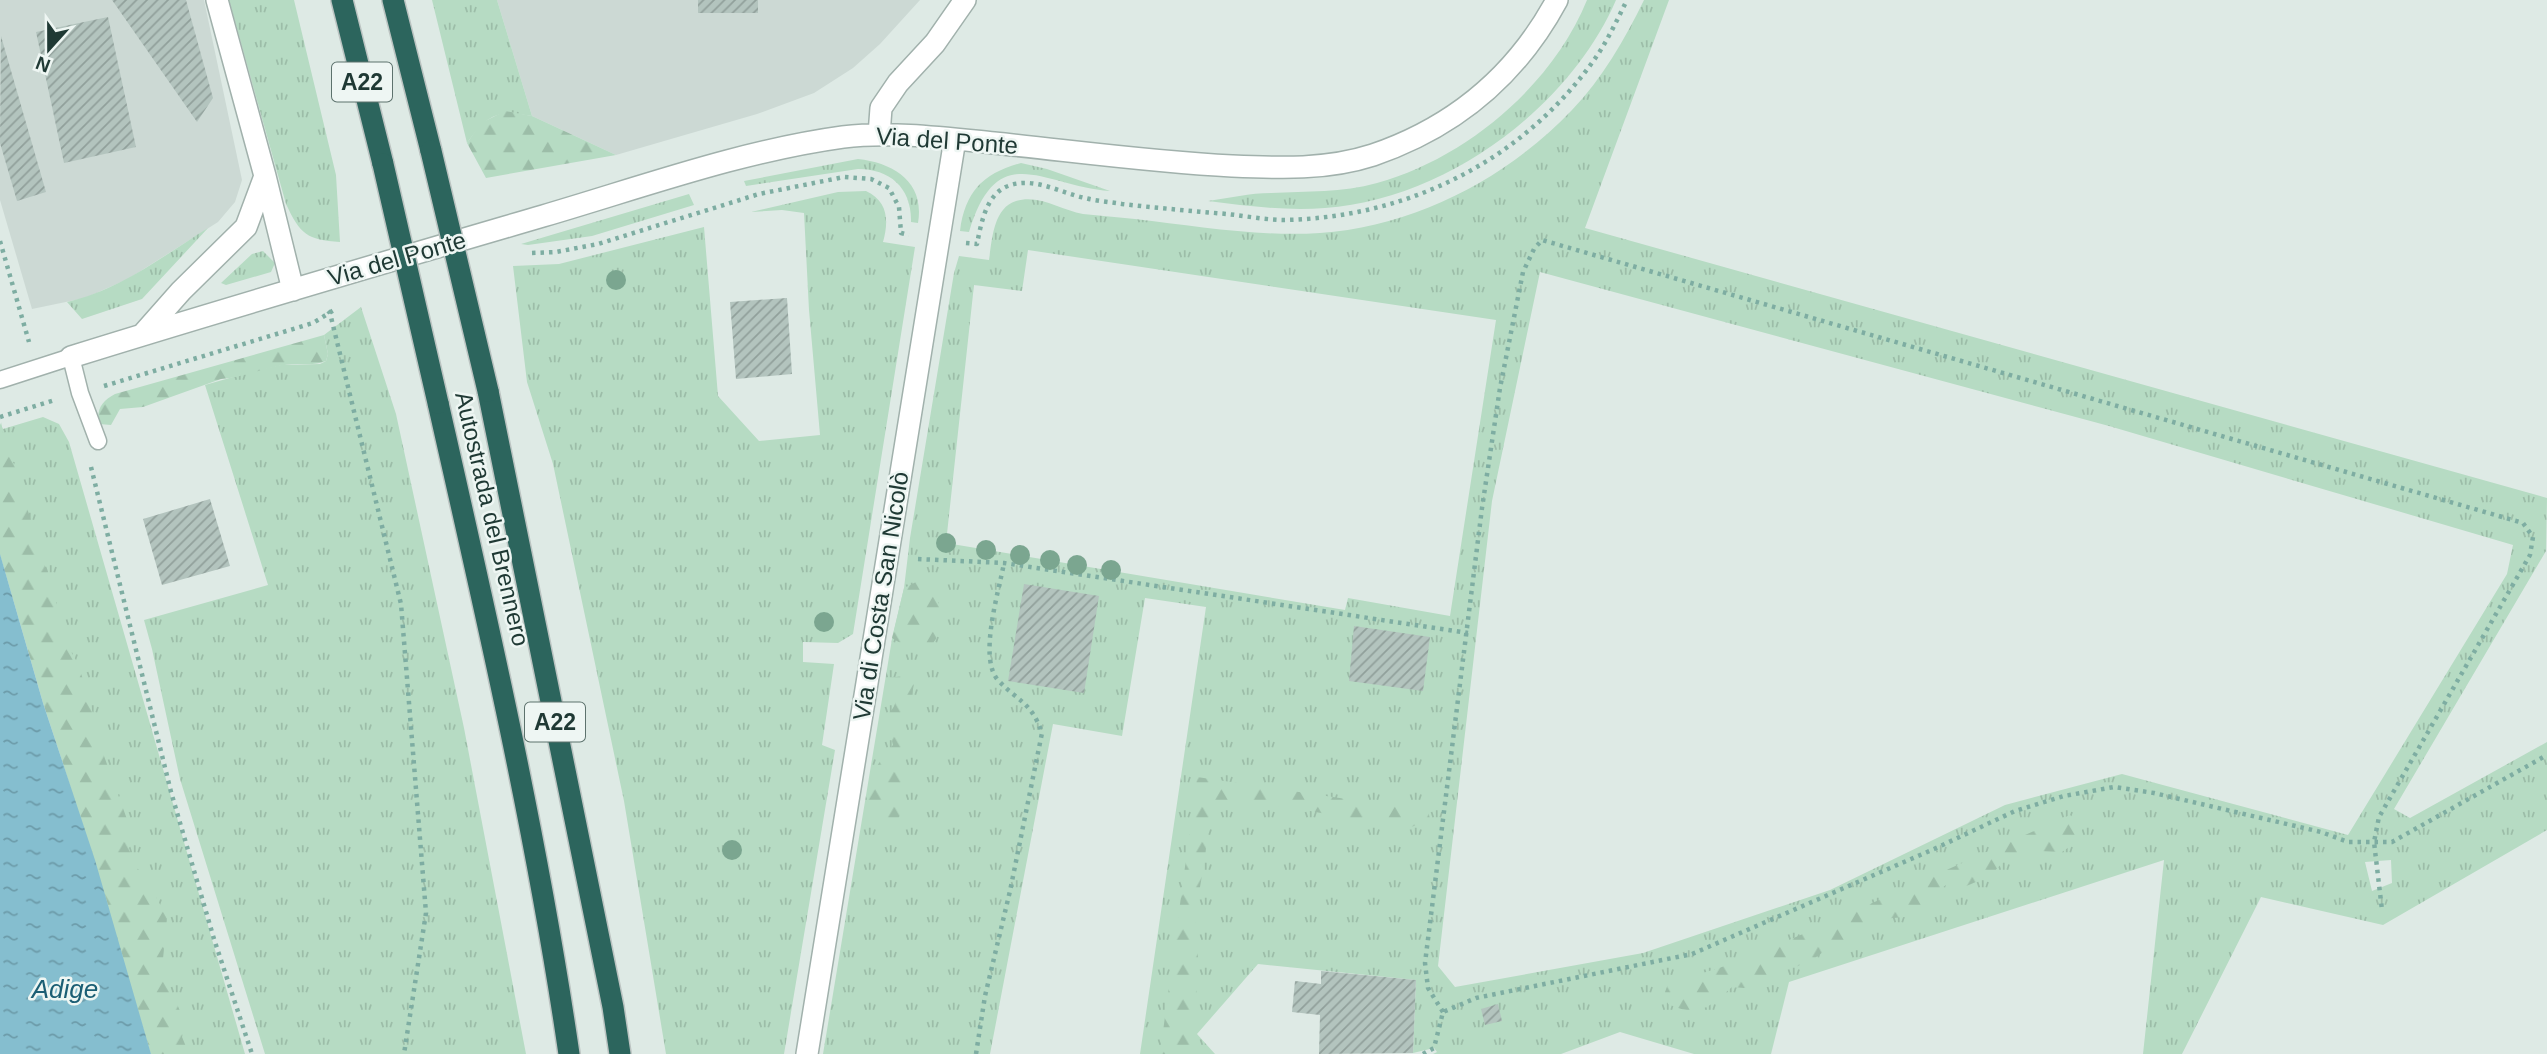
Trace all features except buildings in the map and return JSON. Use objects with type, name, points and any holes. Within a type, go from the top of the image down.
[{"type":"highway","name":"Autostrada del Brennero","points":[[342,0],[383,164],[505,697],[569,1054]]},
{"type":"highway","name":"Autostrada del Brennero","points":[[393,0],[488,391],[613,1007],[620,1054]]},
{"type":"street","points":[[216,0],[265,176],[293,290]]},
{"type":"street","points":[[879,135],[881,108],[898,83],[935,43],[965,0]]},
{"type":"street","name":"Via del Ponte","points":[[71,356],[725,162],[846,136],[955,139],[1200,164],[1289,168],[1327,166],[1372,155],[1452,118],[1485,94],[1513,65],[1541,29],[1557,0]]},
{"type":"street","name":"Via di Costa San Nicolò","points":[[807,1054],[955,139]]},
{"type":"street","points":[[143,334],[181,291],[246,227],[265,176]]},
{"type":"lane","points":[[0,380],[71,356],[80,393],[98,441]]},
{"type":"path","points":[[760,194],[845,177],[871,179],[889,188],[899,207],[901,233],[911,235]]},
{"type":"path","points":[[1423,1054],[1434,1048],[1443,1012],[1428,988],[1425,963],[1482,508],[1523,272],[1534,248],[1542,240],[2523,523],[2533,537],[2530,555],[2379,817],[2374,842],[2382,910]]},
{"type":"path","points":[[0,241],[29,341]]},
{"type":"path","points":[[293,290],[330,313],[401,604],[426,913],[404,1054]]},
{"type":"path","points":[[0,418],[48,403]]},
{"type":"path","points":[[90,463],[171,792],[214,939],[252,1054]]},
{"type":"path","points":[[889,555],[921,560],[1004,563],[1468,633]]},
{"type":"path","points":[[976,1054],[985,996],[1042,733],[1035,715],[998,680],[991,669],[988,652],[1004,563]]},
{"type":"path","points":[[1443,1012],[1476,998],[1692,954],[2015,811],[2064,796],[2114,787],[2154,793],[2321,832],[2348,842],[2392,842],[2547,755]]},
{"type":"shaded area","points":[[0,0],[204,0],[242,180],[235,202],[218,222],[128,279],[85,298],[32,309],[0,200]]},
{"type":"shaded area","points":[[497,0],[920,0],[880,44],[853,68],[814,93],[757,114],[616,155],[532,116]]},
{"type":"green space","points":[[229,0],[294,0],[336,175],[340,242],[306,234],[286,204]]},
{"type":"green space","points":[[432,0],[497,0],[532,116],[510,113],[495,116],[482,125],[467,143]]},
{"type":"green space","points":[[1587,0],[1616,0],[1595,40],[1567,77],[1535,112],[1498,142],[1457,167],[1414,187],[1370,201],[1325,208],[1281,208],[1208,201],[1255,194],[1364,186],[1410,171],[1442,156],[1473,137],[1529,89],[1572,32]]},
{"type":"green space","points":[[1644,0],[1669,0],[1585,228],[2547,498],[2546,551],[2394,809],[2410,818],[2547,742],[2547,830],[2383,925],[2261,897],[2182,1054],[2143,1054],[2164,860],[1789,982],[1771,1054],[1694,1054],[1620,1032],[1561,1054],[1433,1054],[1437,1052],[1434,1048],[1413,1053],[1416,980],[1258,964],[1197,1034],[1215,1054],[1140,1054],[1206,607],[1145,598],[1122,736],[1053,724],[990,1054],[823,1054],[959,256],[989,260],[995,226],[1002,211],[1008,205],[1025,199],[1042,201],[1083,214],[1228,230],[1297,234],[1355,229],[1424,209],[1457,195],[1488,177],[1546,135],[1593,85]],"holes":[[[1028,250],[1496,320],[1450,616],[1348,598],[1345,610],[946,543],[974,285],[1022,291]],[[1540,272],[2109,426],[2513,545],[2507,574],[2348,835],[2122,774],[2005,805],[1830,890],[1643,953],[1455,987],[1438,966],[1492,501]],[[2391,860],[2392,883],[2372,891],[2365,862]]]},
{"type":"green space","points":[[505,111],[532,116],[616,155],[486,178],[467,143],[481,123]]},
{"type":"green space","points":[[858,159],[884,165],[904,177],[917,196],[918,223],[911,222],[908,199],[897,183],[870,170],[858,169],[746,186],[744,181]]},
{"type":"green space","points":[[1021,163],[1110,191],[1025,174],[1008,176],[994,185],[981,203],[969,232],[960,231],[966,205],[978,186],[997,172]]},
{"type":"green space","points":[[866,191],[879,200],[885,212],[883,242],[915,247],[853,634],[838,643],[803,642],[803,662],[834,664],[822,745],[835,750],[784,1054],[666,1054],[624,801],[553,464],[527,382],[513,266],[559,264],[704,227],[718,396],[759,441],[820,435],[804,213],[782,210],[751,212],[838,192]]},
{"type":"green space","points":[[689,194],[694,205],[592,236],[521,244]]},
{"type":"green space","points":[[208,228],[142,299],[82,319],[67,302],[123,281]]},
{"type":"green space","points":[[263,251],[275,263],[271,272],[226,285],[221,283],[252,254]]},
{"type":"green space","points":[[361,307],[396,414],[464,728],[526,1054],[265,1054],[180,779],[144,620],[268,585],[205,385],[281,365],[320,364],[326,361],[328,354],[324,335]]},
{"type":"green space","points":[[324,335],[328,354],[326,361],[278,366],[221,379],[143,407],[120,409],[111,425],[99,424],[101,406],[115,394]]},
{"type":"green space","points":[[43,417],[59,424],[69,442],[245,1054],[151,1054],[0,554],[0,423],[3,429]]},
{"type":"green space","points":[[1,422],[7,452],[14,464],[42,558],[56,594],[57,621],[77,662],[104,756],[132,833],[129,849],[167,918],[162,969],[186,1025],[182,1037],[189,1054],[151,1054],[95,860],[43,703],[0,554]]},
{"type":"green space","points":[[919,567],[930,581],[940,613],[940,629],[935,641],[925,648],[911,647],[892,638],[904,588],[916,582]]},
{"type":"green space","points":[[903,676],[914,684],[905,728],[912,751],[901,766],[905,793],[903,809],[888,830],[871,821],[869,790],[875,771],[893,745],[886,717],[894,707],[896,698],[889,678]]},
{"type":"green space","points":[[1197,777],[1428,811],[1430,819],[1407,829],[1294,808],[1240,803],[1217,803],[1210,807],[1195,916],[1198,956],[1195,984],[1197,993],[1191,1030],[1194,1052],[1160,1054]]},
{"type":"green space","points":[[2070,815],[2082,824],[2082,838],[2062,852],[2040,851],[2006,859],[1990,876],[1964,887],[1946,885],[1936,892],[1916,916],[1882,919],[1869,925],[1853,944],[1831,945],[1818,956],[1796,967],[1783,966],[1756,986],[1732,987],[1703,1009],[1688,1010],[1668,1004],[1665,992],[1668,984],[1744,960]]},
{"type":"water","name":"Adige","points":[[0,554],[43,703],[95,860],[151,1054],[0,1054]]}]
